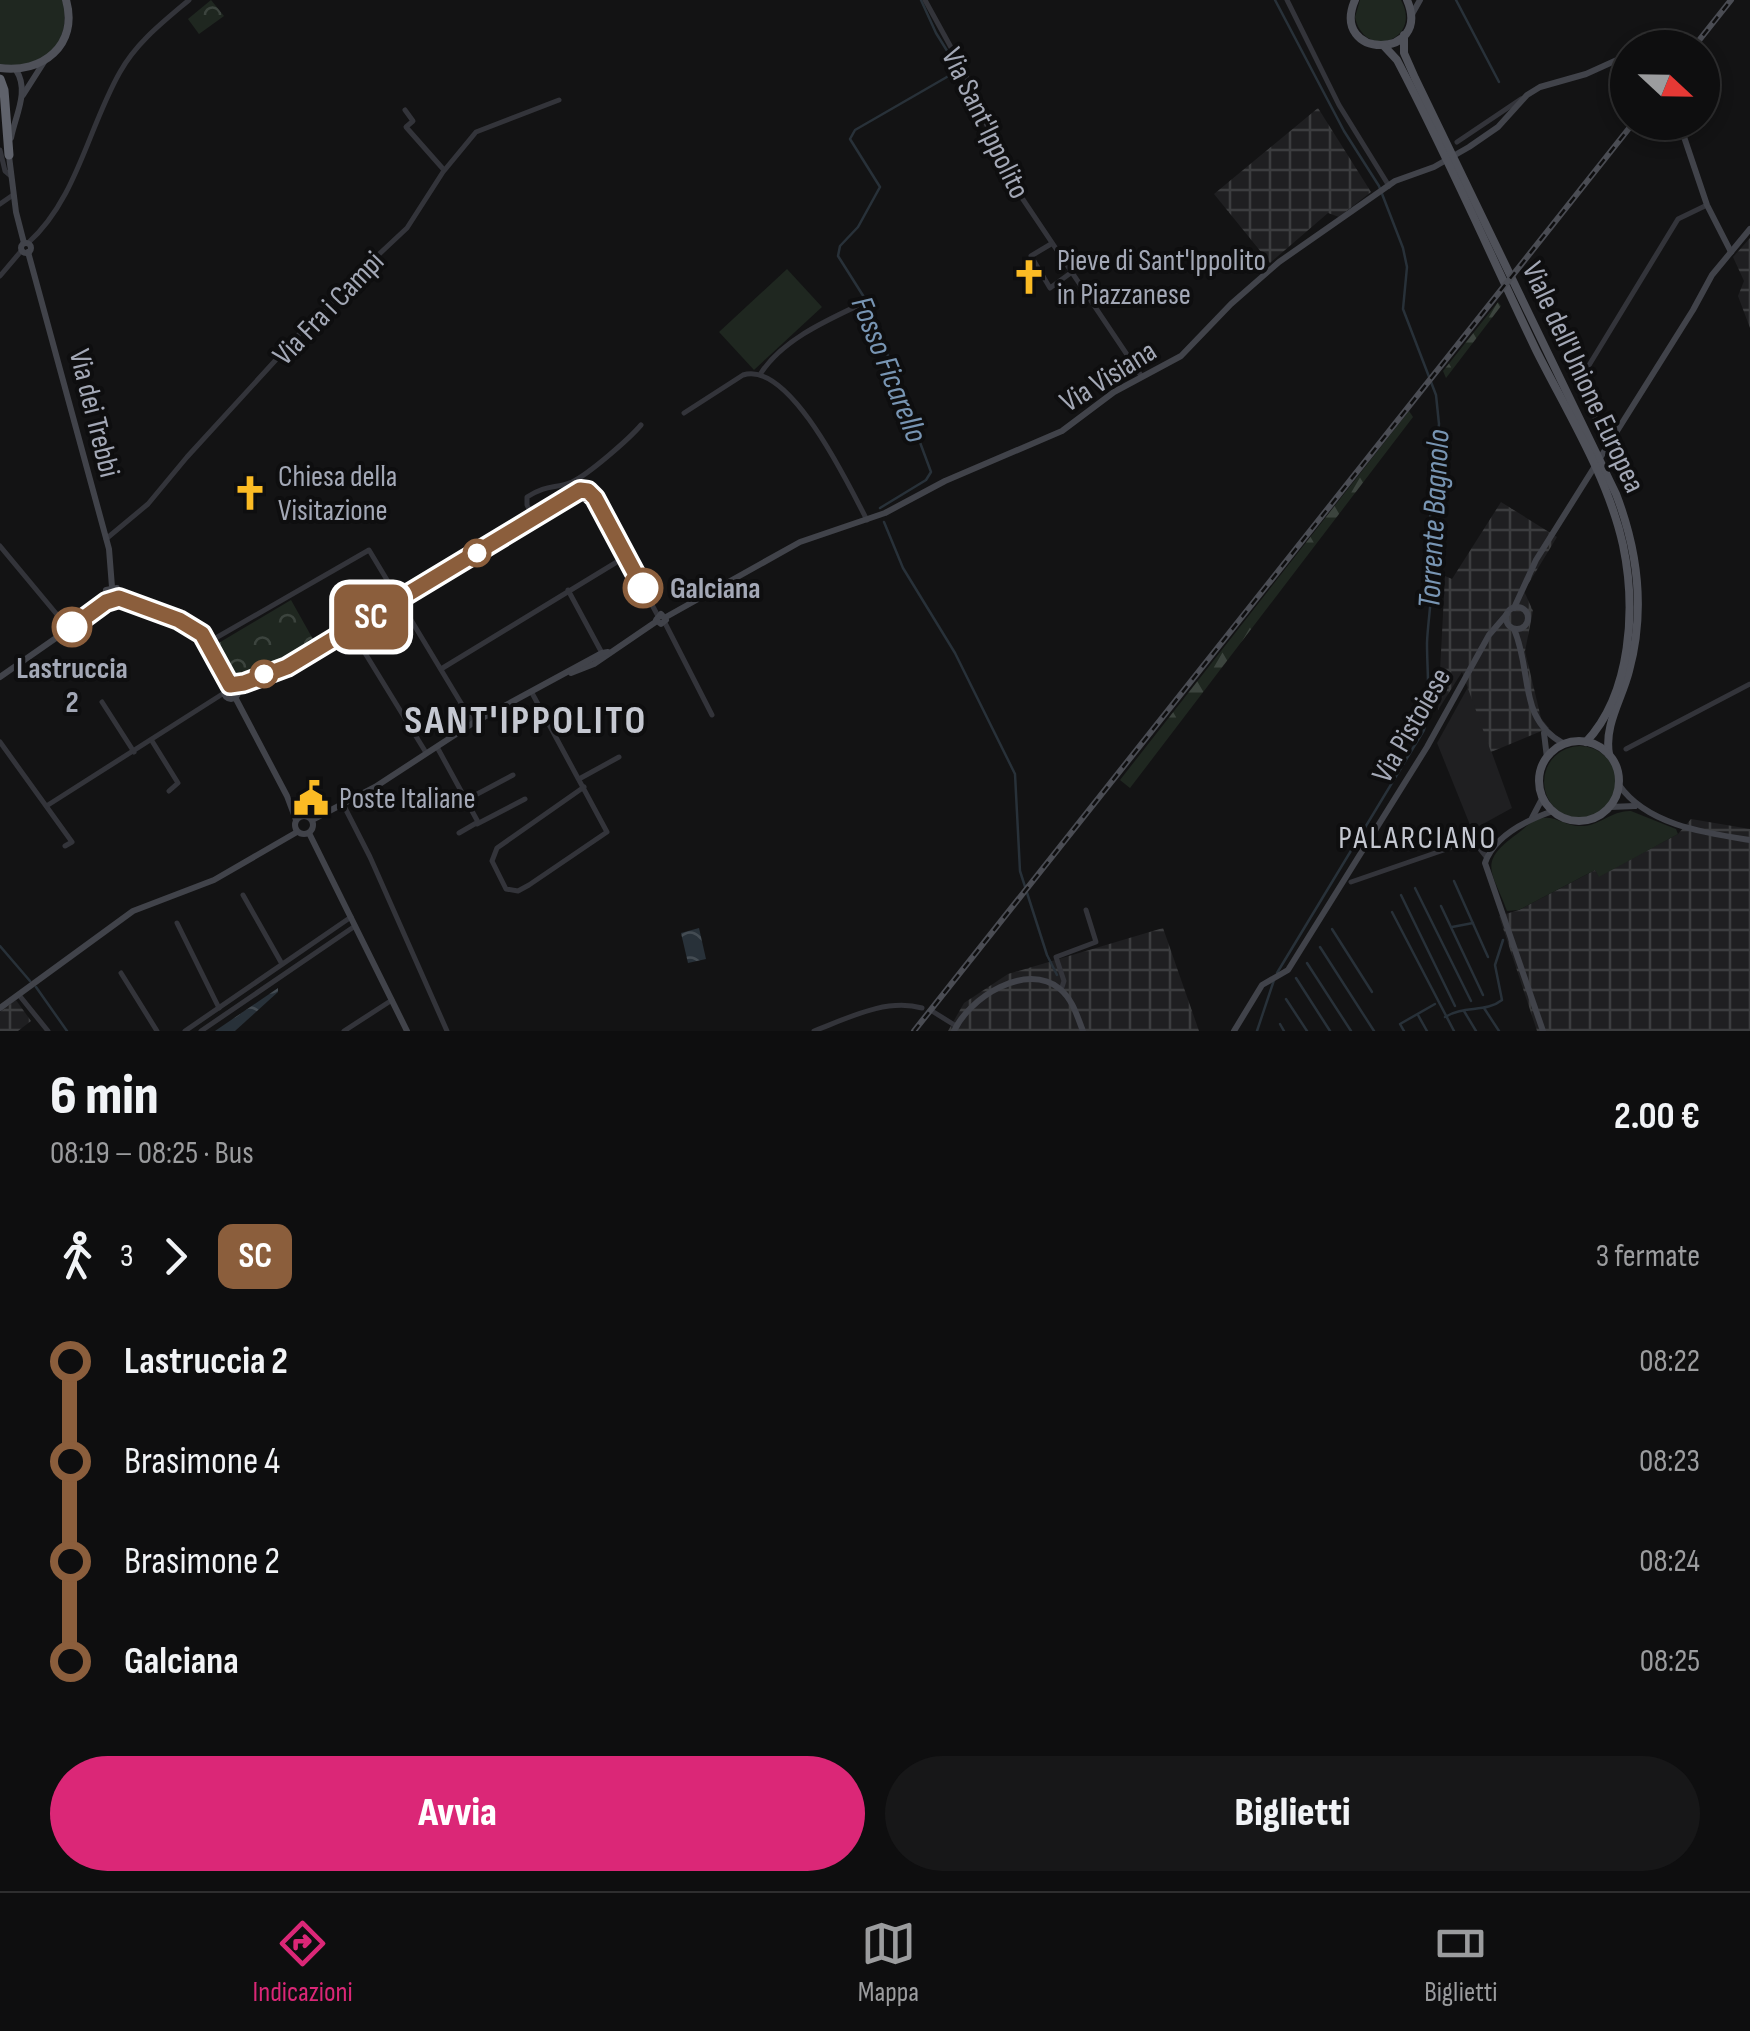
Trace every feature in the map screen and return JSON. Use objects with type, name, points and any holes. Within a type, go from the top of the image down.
[{"type":"highway","points":[[0,79],[4,90],[4,152]]},
{"type":"main road","points":[[0,68],[16,70],[44,62],[60,47],[69,18],[66,0]]},
{"type":"main road","name":"Viale dell'Unione Europea","points":[[1355,0],[1351,14],[1355,31],[1367,43],[1384,46],[1401,67],[1567,404]]},
{"type":"main road","points":[[1384,46],[1404,35],[1412,16],[1407,0]]},
{"type":"main road","name":"Viale dell'Unione Europea","points":[[1404,35],[1404,53],[1567,404],[1616,520],[1634,604],[1630,667],[1607,733],[1609,754]]},
{"type":"main road","name":"Viale dell'Unione Europea","points":[[1586,742],[1601,723],[1617,682],[1634,604]]},
{"type":"main road","points":[[1586,742],[1609,754],[1617,768],[1619,785],[1610,807],[1602,815],[1585,821],[1568,820],[1553,811],[1543,797],[1540,780],[1547,758],[1564,744],[1586,742]]},
{"type":"street","points":[[0,276],[49,220],[121,69],[150,32],[189,0]]},
{"type":"street","name":"Via Sant'Ippolito","points":[[924,0],[964,71],[1010,180],[1072,272]]},
{"type":"street","points":[[1287,0],[1385,189]]},
{"type":"street","points":[[1412,16],[1420,0]]},
{"type":"street","points":[[22,96],[44,62]]},
{"type":"street","points":[[1457,142],[1527,95],[1610,62]]},
{"type":"street","points":[[16,70],[22,80],[22,96]]},
{"type":"street","name":"Via Visiana","points":[[312,820],[375,787],[473,723],[800,542],[867,520],[945,481],[1062,431],[1114,392],[1181,356],[1279,262],[1401,178],[1470,147],[1498,127],[1527,95]]},
{"type":"street","name":"Via dei Trebbi","points":[[22,96],[4,152],[106,539],[112,586]]},
{"type":"street","name":"Via Fra i Campi","points":[[106,539],[148,504],[316,316],[322,315],[344,287],[408,228],[444,170],[476,132],[559,100]]},
{"type":"street","points":[[405,110],[413,121],[406,127],[444,170]]},
{"type":"street","points":[[1685,140],[1707,204],[1731,252]]},
{"type":"street","points":[[0,204],[14,196]]},
{"type":"street","points":[[1609,445],[1581,392],[1580,380],[1678,219],[1707,204]]},
{"type":"street","points":[[1547,758],[1544,732],[1532,712],[1521,644],[1513,628],[1520,593],[1536,560],[1712,274],[1750,228]]},
{"type":"street","points":[[1051,244],[1031,256],[1050,288],[1072,272],[1142,376]]},
{"type":"street","points":[[761,374],[770,361],[815,326],[857,306]]},
{"type":"street","points":[[684,413],[743,375],[761,374],[813,423],[867,520]]},
{"type":"street","points":[[534,518],[526,502],[529,496],[547,486],[573,482],[629,439],[641,425]]},
{"type":"street","points":[[48,805],[231,692],[287,667],[577,492],[588,491],[595,498],[712,715]]},
{"type":"street","points":[[0,546],[69,629]]},
{"type":"street","points":[[207,643],[364,550],[371,551],[473,723]]},
{"type":"street","points":[[441,669],[625,556]]},
{"type":"street","points":[[109,601],[105,592],[112,586],[119,590],[119,598]]},
{"type":"street","points":[[568,590],[605,653]]},
{"type":"street","points":[[0,677],[109,601],[119,598],[179,620],[202,634],[299,818],[297,832]]},
{"type":"street","points":[[1515,610],[1528,616],[1521,644]]},
{"type":"street","name":"Via Pistoiese","points":[[1234,1031],[1264,983],[1288,970],[1427,747],[1489,635],[1515,610]]},
{"type":"street","points":[[1489,635],[1525,625]]},
{"type":"street","points":[[365,653],[425,751]]},
{"type":"street","points":[[1626,749],[1750,684]]},
{"type":"street","points":[[532,692],[579,778],[607,832],[518,890],[506,889],[492,861],[496,848],[584,788]]},
{"type":"street","points":[[102,702],[134,752]]},
{"type":"street","points":[[1544,732],[1564,744]]},
{"type":"street","points":[[152,741],[178,782],[169,791]]},
{"type":"street","points":[[0,742],[72,842],[65,846]]},
{"type":"street","points":[[436,745],[477,824]]},
{"type":"street","points":[[579,778],[619,757]]},
{"type":"street","points":[[466,800],[513,775]]},
{"type":"street","points":[[1619,785],[1636,806]]},
{"type":"street","points":[[1532,819],[1543,797]]},
{"type":"street","points":[[459,833],[525,799]]},
{"type":"street","points":[[343,804],[447,1031]]},
{"type":"street","points":[[1610,807],[1636,806],[1700,831],[1750,840]]},
{"type":"street","points":[[1486,861],[1494,846],[1532,819],[1553,811]]},
{"type":"street","points":[[299,818],[312,820],[309,833],[407,1031]]},
{"type":"street","points":[[0,1008],[133,911],[214,880],[297,832],[309,833]]},
{"type":"street","points":[[1350,882],[1467,842],[1494,846]]},
{"type":"street","points":[[1476,844],[1486,861],[1542,1031]]},
{"type":"street","points":[[243,895],[282,964]]},
{"type":"street","points":[[1062,990],[1064,981],[1056,957],[1096,942],[1086,910]]},
{"type":"street","points":[[185,1031],[351,917]]},
{"type":"street","points":[[177,923],[218,1008]]},
{"type":"street","points":[[201,1031],[356,926]]},
{"type":"street","points":[[121,973],[158,1031]]},
{"type":"street","points":[[932,1011],[955,1029],[977,1001],[1013,984],[1037,979],[1062,990],[1083,1031]]},
{"type":"street","points":[[18,995],[48,1031]]},
{"type":"street","points":[[344,1031],[392,1000]]},
{"type":"street","points":[[814,1031],[886,1006],[908,1004],[922,1008]]},
{"type":"shaded area","points":[[1318,108],[1371,192],[1339,217],[1328,213],[1270,263],[1214,194]]},
{"type":"shaded area","points":[[1750,238],[1750,328],[1738,296],[1744,281],[1733,257]]},
{"type":"shaded area","points":[[1501,502],[1557,537],[1524,591],[1533,611],[1525,651],[1541,718],[1549,728],[1491,752],[1462,672],[1438,710],[1445,576],[1452,579]]},
{"type":"shaded area","points":[[1468,687],[1512,808],[1472,830],[1437,743]]},
{"type":"shaded area","points":[[1691,819],[1750,829],[1750,1031],[1537,1031],[1499,916],[1519,910],[1595,870],[1599,876],[1678,834]]},
{"type":"shaded area","points":[[1163,928],[1199,1031],[948,1031],[964,1003],[1008,974]]},
{"type":"shaded area","points":[[16,1000],[31,1021],[18,1031],[0,1031],[0,1012]]},
{"type":"green space","points":[[0,0],[62,0],[63,31],[46,57],[23,66],[0,64]]},
{"type":"green space","points":[[211,0],[224,16],[199,34],[188,19]]},
{"type":"green space","points":[[1360,0],[1401,0],[1406,14],[1398,35],[1379,42],[1360,31],[1355,17]]},
{"type":"green space","points":[[787,269],[822,307],[754,370],[719,332]]},
{"type":"green space","points":[[1498,302],[1501,306],[1446,378],[1443,371]]},
{"type":"green space","points":[[1409,411],[1413,417],[1130,788],[1120,780]]},
{"type":"green space","points":[[291,600],[314,641],[277,662],[234,679],[217,644]]},
{"type":"green space","points":[[1580,746],[1605,757],[1616,782],[1605,807],[1580,818],[1555,807],[1544,782],[1555,757]]},
{"type":"green space","points":[[1631,811],[1676,829],[1678,834],[1599,877],[1595,870],[1519,910],[1507,911],[1491,868],[1496,852],[1504,844],[1539,819],[1581,826]]},
{"type":"water","points":[[699,928],[706,959],[688,963],[681,933]]},
{"type":"water","points":[[278,988],[235,1031],[215,1031]]},
{"type":"waterway","name":"Fosso Ficarello","points":[[880,508],[926,480],[931,472],[869,305],[838,256],[840,246],[858,227],[880,187],[850,139],[855,130],[959,70],[921,0]]},
{"type":"waterway","name":"Torrente Bagnolo","points":[[1275,0],[1344,131],[1379,186],[1403,248],[1407,267],[1403,309],[1436,395],[1439,424],[1427,549],[1432,583],[1424,730],[1277,973]]},
{"type":"waterway","points":[[1456,0],[1499,82]]},
{"type":"waterway","name":"Fosso Ficarello","points":[[884,522],[903,568],[955,653],[1015,774],[1020,871],[1057,975]]},
{"type":"waterway","points":[[1454,881],[1488,957]]},
{"type":"waterway","points":[[1415,888],[1471,1001]]},
{"type":"waterway","points":[[1401,895],[1455,1006]]},
{"type":"waterway","points":[[1441,906],[1483,995]]},
{"type":"waterway","points":[[1392,912],[1454,1031]]},
{"type":"waterway","points":[[1452,927],[1473,923]]},
{"type":"waterway","points":[[1332,929],[1372,992]]},
{"type":"waterway","points":[[1445,1017],[1502,1000],[1495,965],[1503,940]]},
{"type":"waterway","points":[[0,946],[30,981]]},
{"type":"waterway","points":[[1320,947],[1374,1031]]},
{"type":"waterway","points":[[1307,963],[1351,1031]]},
{"type":"waterway","points":[[1296,978],[1330,1031]]},
{"type":"waterway","name":"Torrente Bagnolo","points":[[1257,1031],[1274,980]]},
{"type":"waterway","points":[[36,987],[67,1031]]},
{"type":"waterway","points":[[1286,999],[1307,1031]]},
{"type":"waterway","points":[[1404,1031],[1400,1024],[1435,1004]]},
{"type":"waterway","points":[[1484,1008],[1499,1031]]},
{"type":"waterway","points":[[1464,1011],[1476,1031]]},
{"type":"waterway","points":[[1418,1015],[1427,1031]]},
{"type":"waterway","points":[[1280,1024],[1284,1031]]},
{"type":"railway","points":[[1707,30],[1731,0]]},
{"type":"railway","points":[[914,1031],[1620,140]]},
{"type":"bus line","name":"SC","points":[[72,627],[106,602],[119,598],[179,620],[202,634],[230,685],[235,686],[287,667],[580,490],[595,498],[643,588]]},
{"type":"place","name":"Pieve di Sant'Ippolito in Piazzanese","points":[[1029,277]]},
{"type":"place","name":"Chiesa della Visitazione","points":[[250,493]]},
{"type":"place","name":"Galciana","points":[[643,588]]},
{"type":"place","name":"Lastruccia 2","points":[[72,627]]},
{"type":"place","name":"Poste Italiane","points":[[311,798]]},
{"type":"district","name":"SANT'IPPOLITO","points":[[526,719]]},
{"type":"district","name":"PALARCIANO","points":[[1418,837]]}]
